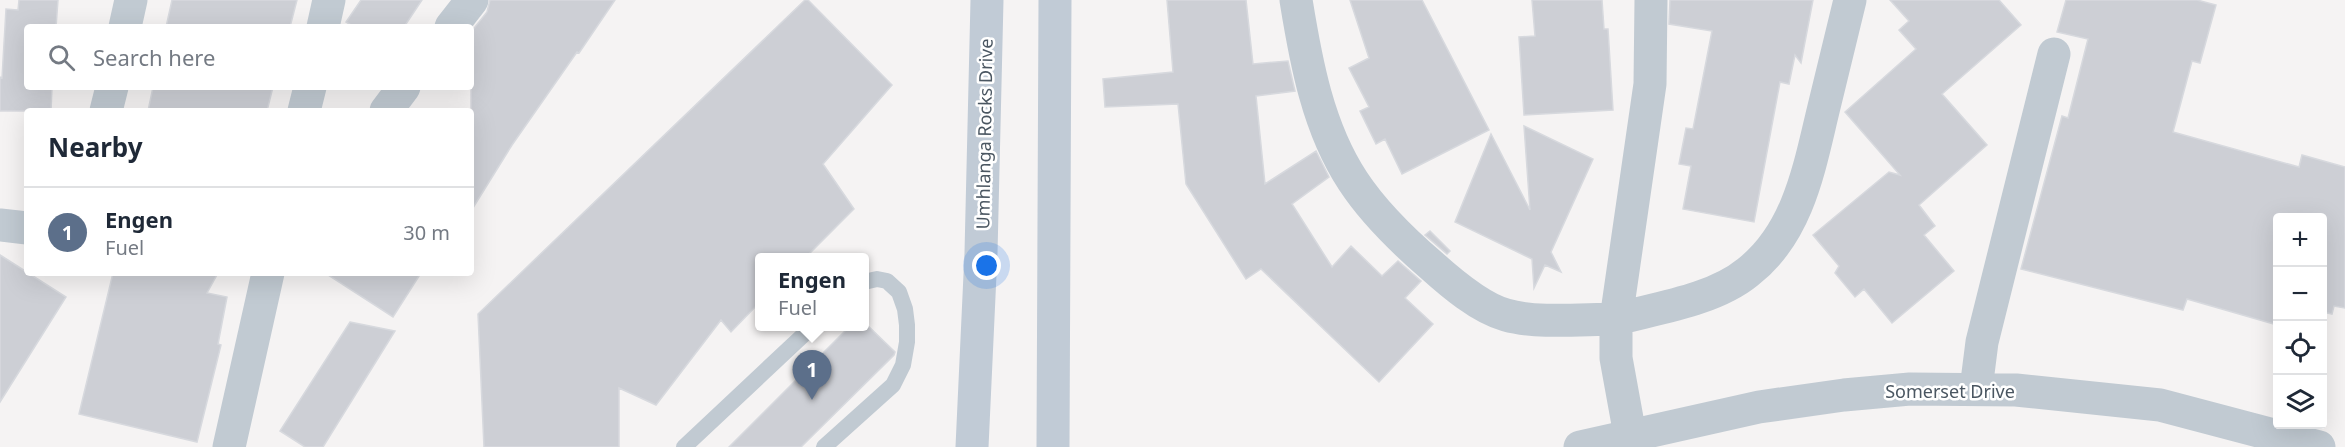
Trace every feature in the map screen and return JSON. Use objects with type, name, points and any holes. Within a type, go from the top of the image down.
[{"type":"main road","name":"Umhlanga Rocks Drive","points":[[972,447],[981,253],[987,0]]},
{"type":"main road","points":[[1053,447],[1055,0]]},
{"type":"street","points":[[126,24],[131,0]]},
{"type":"street","points":[[324,24],[329,0]]},
{"type":"street","points":[[453,24],[472,0]]},
{"type":"street","points":[[1296,0],[1308,69],[1333,144],[1353,181],[1378,214],[1405,243],[1448,281],[1478,301],[1506,315],[1534,319],[1616,319],[1703,296],[1748,273],[1768,252],[1787,225],[1804,189],[1850,0]]},
{"type":"street","points":[[1630,435],[1616,358],[1616,319],[1650,84],[1651,0]]},
{"type":"street","points":[[1976,389],[1985,331],[2054,54]]},
{"type":"street","points":[[107,108],[110,90]]},
{"type":"street","points":[[305,108],[309,90]]},
{"type":"street","points":[[388,108],[402,90]]},
{"type":"street","points":[[0,225],[24,228]]},
{"type":"street","points":[[229,447],[267,276]]},
{"type":"street","name":"Somerset Drive","points":[[1580,447],[1759,406],[1910,389],[1976,389],[2096,397],[2160,405],[2319,447]]},
{"type":"lane","points":[[824,447],[893,385],[903,365],[907,325],[905,309],[899,292],[887,281],[877,279],[869,281]]},
{"type":"lane","points":[[684,447],[809,331]]},
{"type":"building","points":[[19,0],[58,0],[56,24],[24,24],[24,90],[52,90],[51,108],[0,111],[0,77],[2,78],[6,9],[18,10]]},
{"type":"building","points":[[172,0],[297,0],[291,24],[167,24]]},
{"type":"building","points":[[361,0],[422,0],[406,24],[349,24],[346,22]]},
{"type":"building","points":[[490,0],[615,0],[512,145],[474,206],[474,108],[471,108],[471,90],[474,90],[474,28],[487,12]]},
{"type":"building","points":[[805,0],[808,0],[892,85],[823,164],[854,209],[810,253],[755,253],[755,307],[731,332],[721,320],[656,405],[619,388],[619,447],[484,447],[478,314]]},
{"type":"building","points":[[1167,0],[1246,0],[1253,64],[1288,61],[1295,91],[1256,96],[1265,184],[1316,151],[1329,177],[1292,204],[1332,267],[1351,246],[1382,276],[1398,261],[1421,281],[1405,298],[1433,324],[1379,382],[1261,269],[1246,279],[1186,184],[1178,104],[1105,107],[1103,79],[1173,72]]},
{"type":"building","points":[[1350,0],[1422,0],[1489,130],[1402,174],[1385,139],[1376,144],[1360,111],[1369,107],[1349,68],[1369,58]]},
{"type":"building","points":[[1532,0],[1602,0],[1604,29],[1608,29],[1613,110],[1524,115],[1519,37],[1535,36]]},
{"type":"building","points":[[1670,0],[1813,0],[1801,63],[1795,55],[1789,84],[1780,82],[1754,222],[1683,209],[1691,166],[1679,164],[1686,128],[1693,129],[1712,31],[1669,24]]},
{"type":"building","points":[[1890,0],[1999,0],[2021,25],[1942,94],[1987,145],[1919,205],[1935,226],[1924,235],[1954,271],[1892,323],[1864,289],[1855,297],[1835,273],[1839,266],[1813,235],[1889,172],[1900,175],[1845,112],[1916,49],[1899,30],[1909,21]]},
{"type":"building","points":[[2066,0],[2197,0],[2216,5],[2200,63],[2192,61],[2173,132],[2299,167],[2302,155],[2345,167],[2345,308],[2334,306],[2332,314],[2327,313],[2327,213],[2273,213],[2273,324],[2187,299],[2183,310],[2021,269],[2062,116],[2068,118],[2088,39],[2057,32]]},
{"type":"building","points":[[152,90],[272,90],[268,108],[149,108]]},
{"type":"building","points":[[1524,126],[1593,159],[1551,252],[1561,272],[1545,265],[1534,288],[1532,259],[1455,222],[1491,134],[1530,210]]},
{"type":"building","points":[[1430,231],[1450,251],[1447,254],[1425,235]]},
{"type":"building","points":[[0,255],[24,270],[24,276],[33,276],[66,297],[0,402]]},
{"type":"building","points":[[112,276],[216,276],[207,293],[227,297],[218,344],[221,345],[197,442],[79,414]]},
{"type":"building","points":[[330,276],[419,276],[393,317]]},
{"type":"building","points":[[350,322],[395,331],[323,447],[305,447],[280,431]]},
{"type":"building","points":[[869,327],[895,352],[801,447],[729,447],[845,331],[869,331]]},
{"type":"place","name":"Engen","points":[[812,400]]}]
